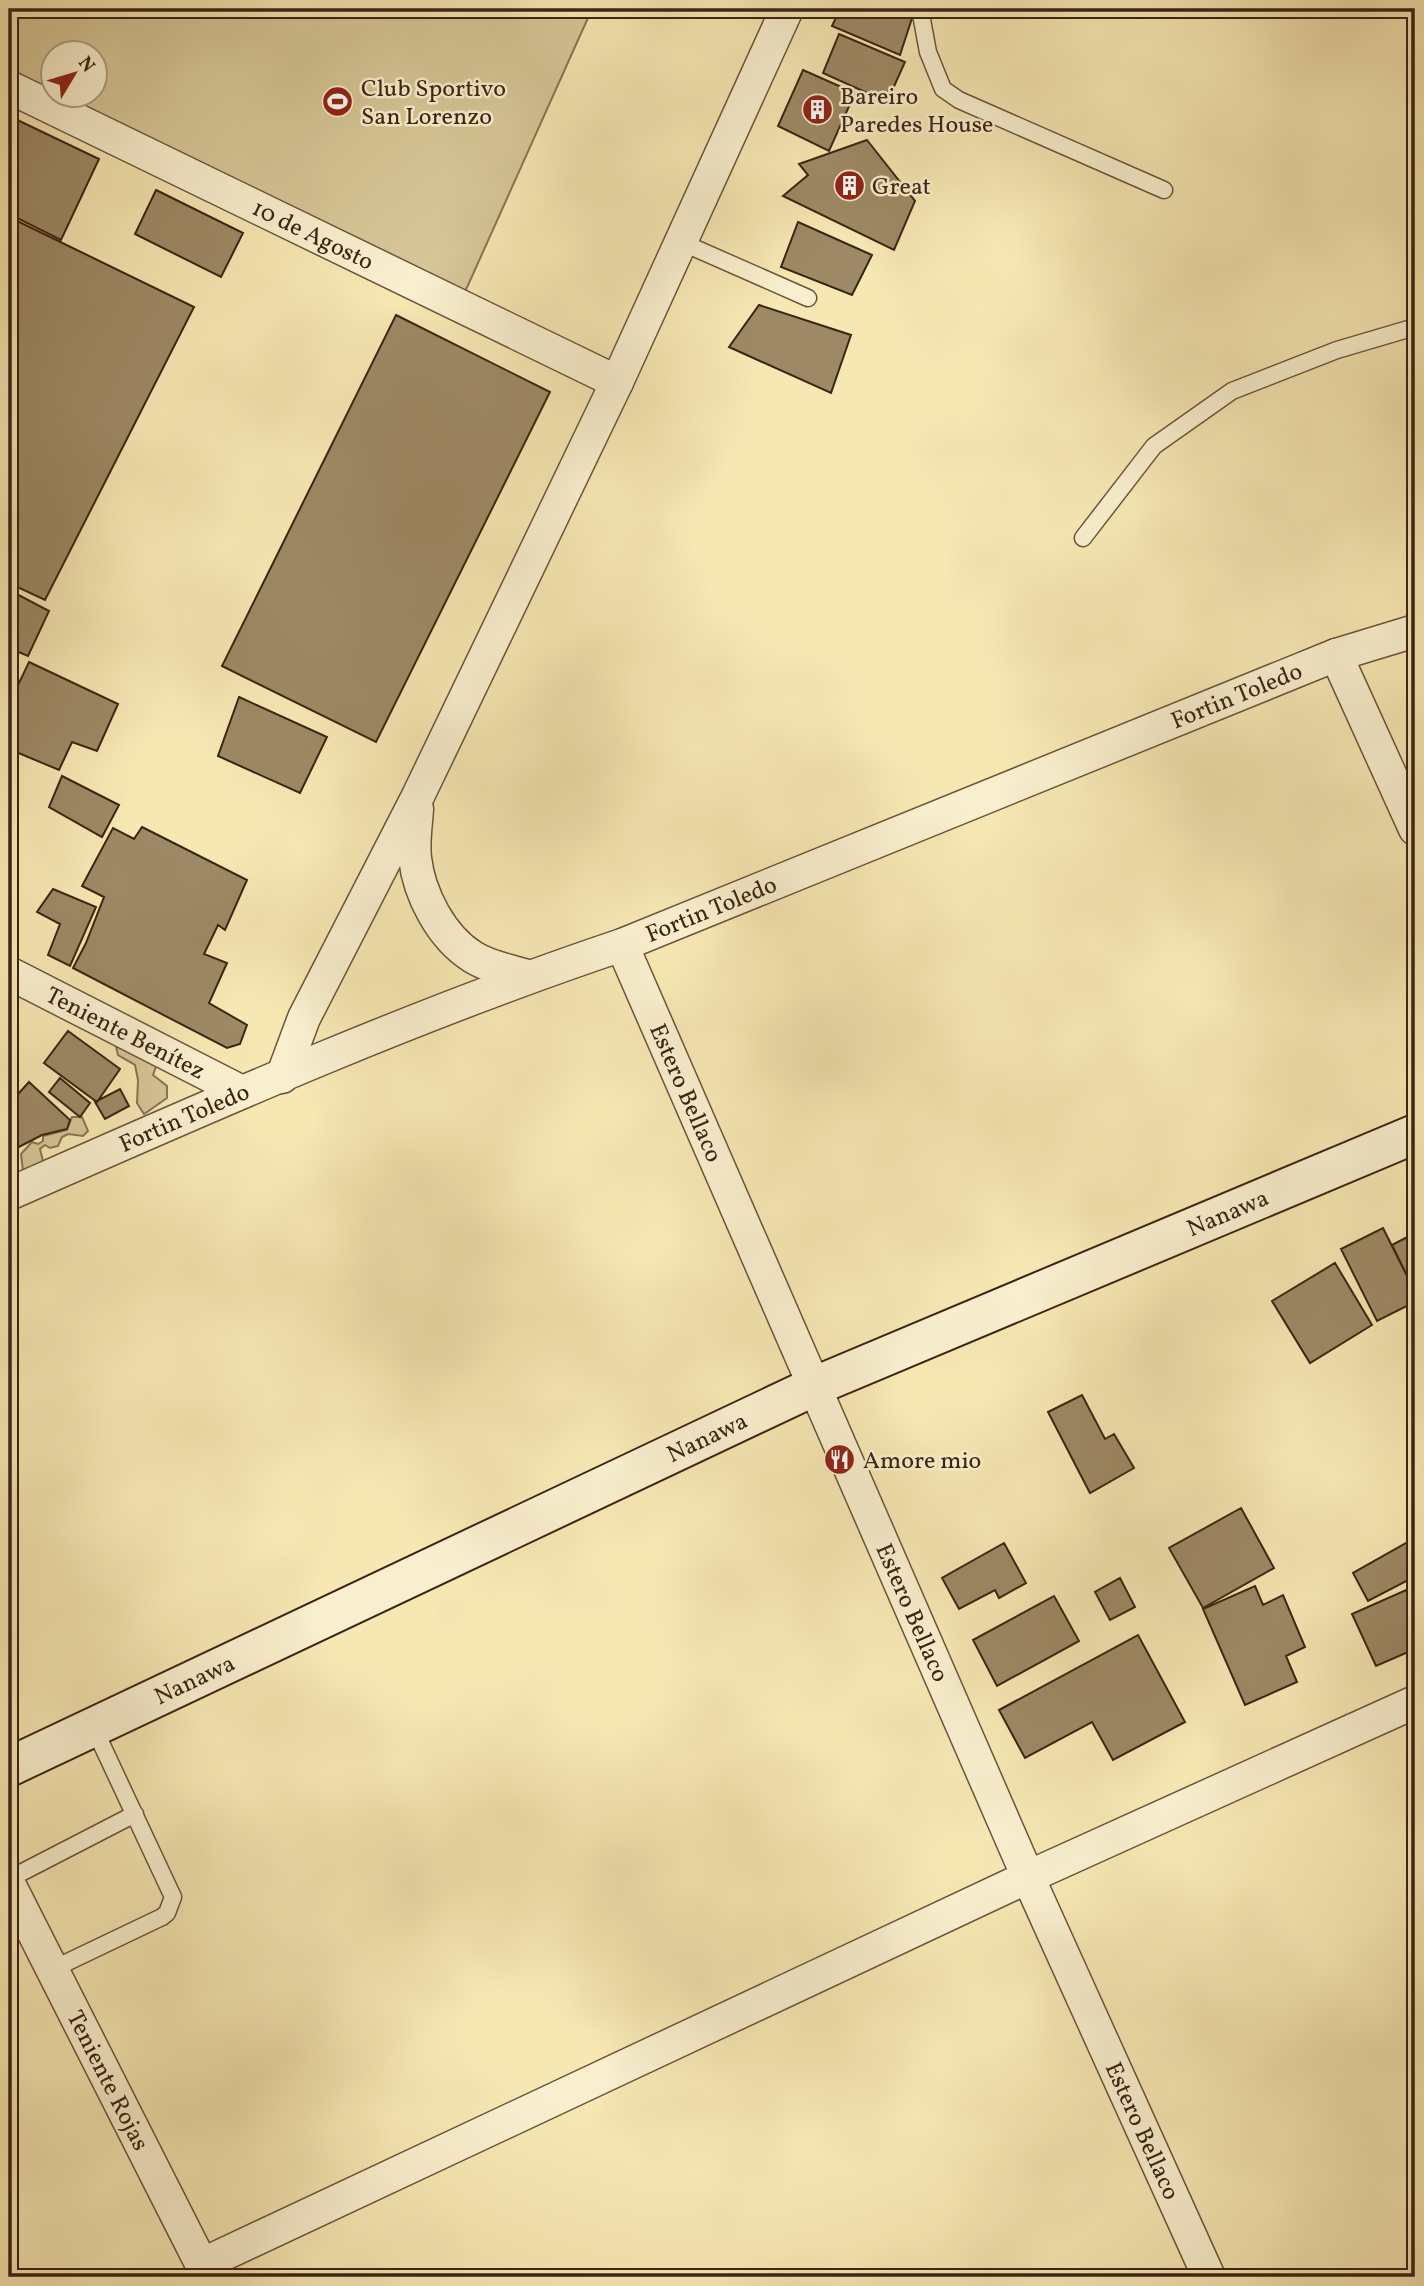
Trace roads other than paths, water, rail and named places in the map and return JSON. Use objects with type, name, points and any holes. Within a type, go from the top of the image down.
[{"type":"street","points":[[282,1077],[304,1018],[418,796],[617,382],[788,9]]},
{"type":"street","name":"10 de Agosto","points":[[9,86],[617,382]]},
{"type":"street","name":"Fortin Toledo","points":[[9,1194],[242,1092],[528,976],[622,944],[1336,655],[1415,631]]},
{"type":"street","points":[[1336,655],[1415,829]]},
{"type":"street","points":[[418,796],[414,856],[419,882],[452,942],[474,958],[528,976]]},
{"type":"street","name":"Estero Bellaco","points":[[622,944],[1028,1877],[1209,2277]]},
{"type":"street","name":"Teniente Benítez","points":[[9,973],[242,1092]]},
{"type":"street","name":"Nanawa","points":[[9,1767],[815,1386],[1415,1134]]},
{"type":"street","points":[[204,2271],[1028,1877],[1415,1702]]},
{"type":"street","name":"Teniente Rojas","points":[[9,1882],[204,2271]]},
{"type":"lane","points":[[920,9],[928,52],[943,89],[959,100],[1164,190]]},
{"type":"lane","points":[[681,242],[808,298]]},
{"type":"lane","points":[[1083,538],[1154,446],[1232,391],[1337,350],[1415,327]]},
{"type":"lane","points":[[52,1969],[162,1917],[167,1913],[173,1897],[94,1728]]},
{"type":"lane","points":[[9,1882],[135,1814]]},
{"type":"place","name":"Club Sportivo San Lorenzo","points":[[338,102]]},
{"type":"place","name":"Bareiro Paredes House","points":[[817,110]]},
{"type":"place","name":"Great","points":[[849,186]]},
{"type":"place","name":"Amore mio","points":[[840,1460]]}]
